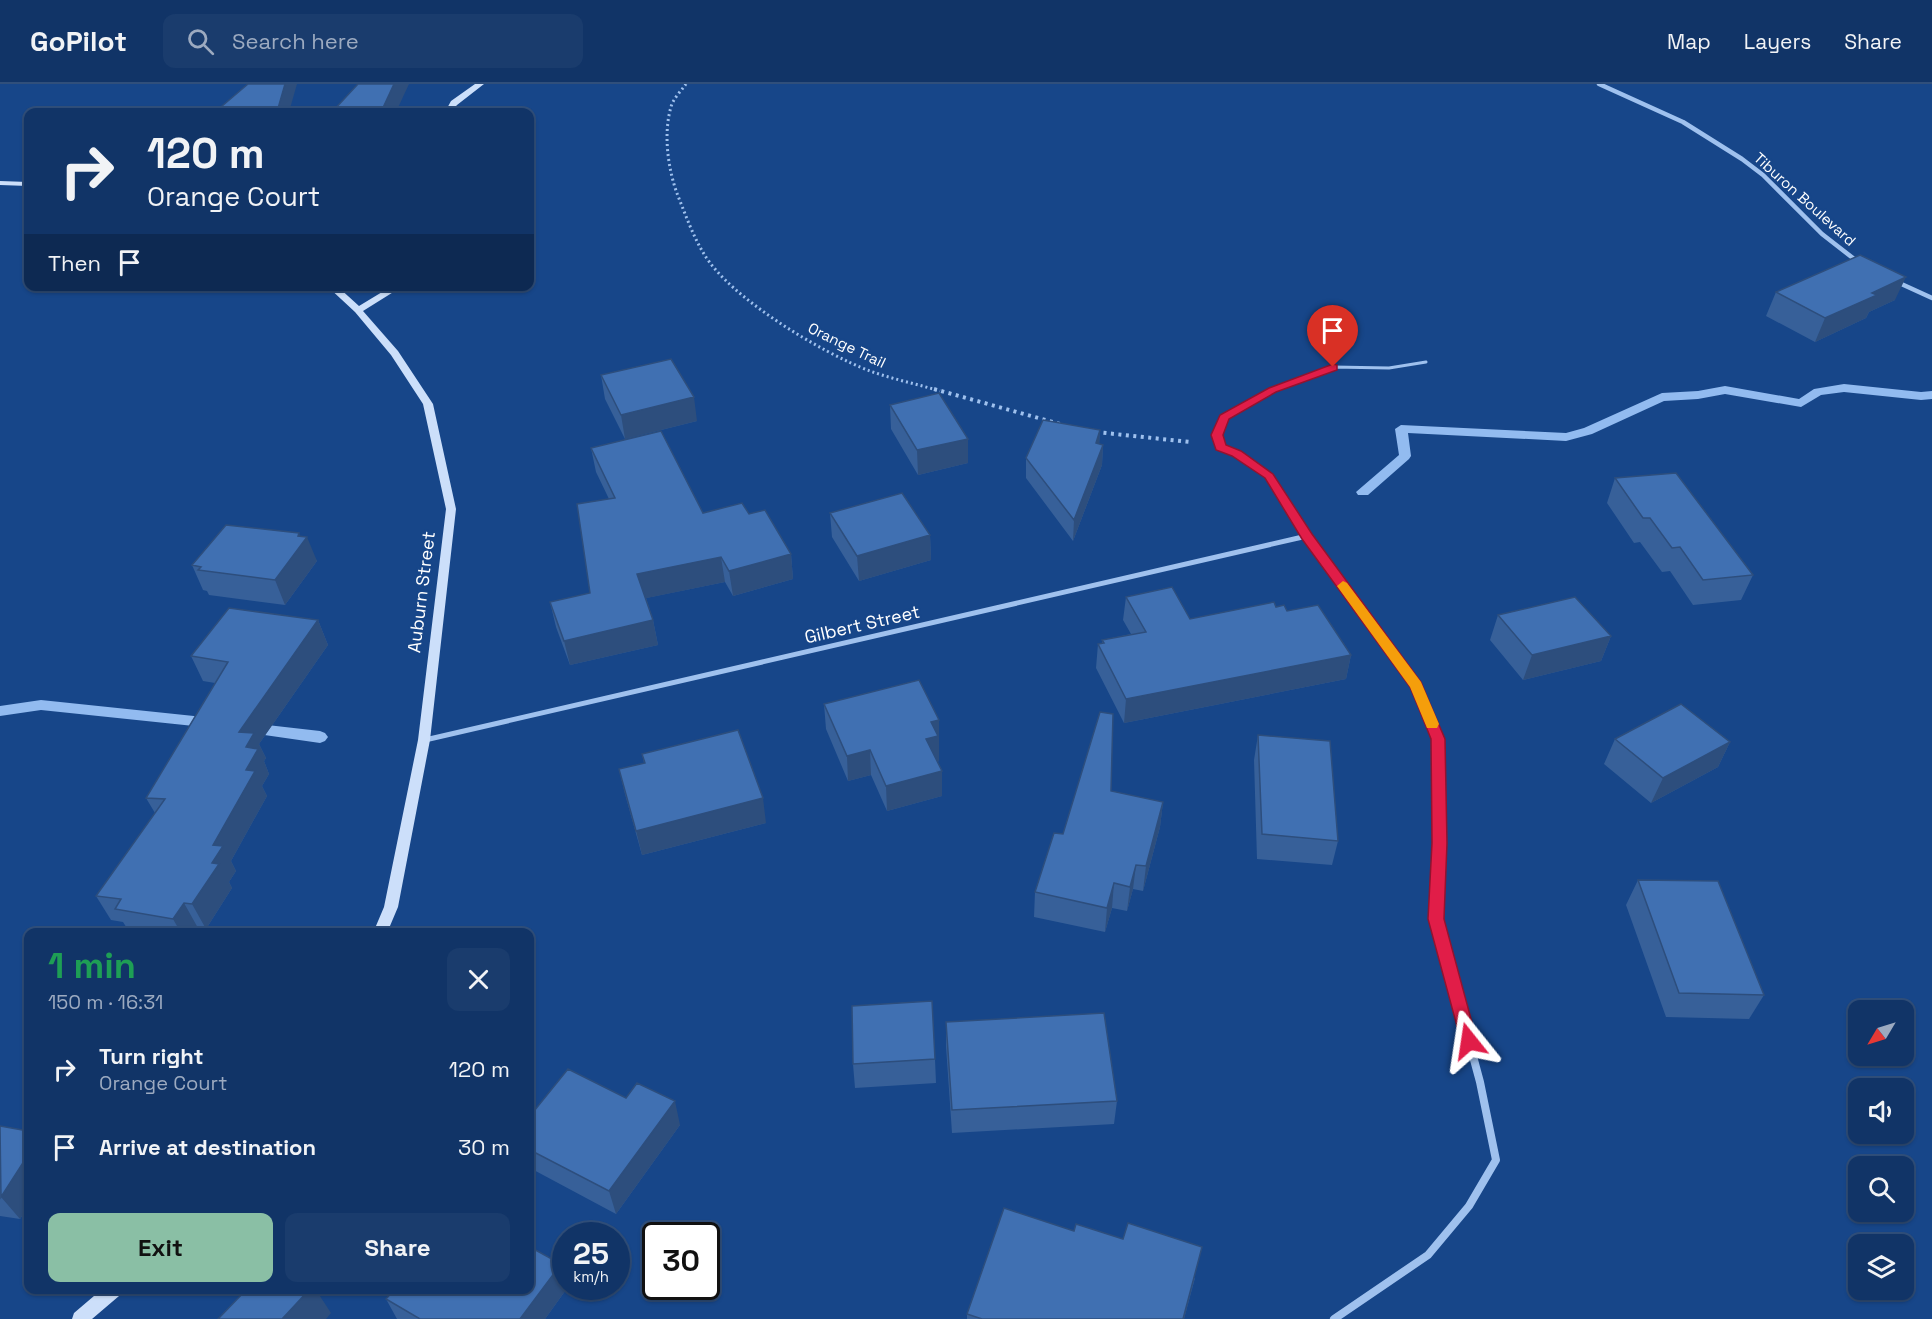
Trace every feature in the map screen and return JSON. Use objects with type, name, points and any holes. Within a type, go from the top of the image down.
[{"type":"street","points":[[451,108],[480,84]]},
{"type":"street","name":"Tiburon Boulevard","points":[[1599,84],[1683,122],[1742,159],[1763,175],[1822,234],[1859,263]]},
{"type":"street","points":[[0,183],[24,184]]},
{"type":"street","points":[[1890,278],[1932,297]]},
{"type":"street","name":"Auburn Street","points":[[337,291],[358,310],[395,353],[428,404],[451,509],[424,740],[392,907],[382,928]]},
{"type":"street","points":[[358,310],[390,291]]},
{"type":"street","points":[[1220,447],[1236,454],[1269,476],[1307,536],[1416,686],[1438,739],[1439,843],[1436,919],[1480,1082],[1496,1160],[1469,1206],[1428,1255],[1381,1284],[1334,1319]]},
{"type":"street","name":"Gilbert Street","points":[[424,740],[1307,536]]},
{"type":"street","points":[[80,1319],[108,1294]]},
{"type":"lane","points":[[1220,447],[1217,435],[1224,418],[1273,390],[1303,377],[1333,367],[1389,368],[1426,362]]},
{"type":"path","name":"Orange Trail","points":[[686,84],[671,105],[668,134],[670,175],[689,224],[705,256],[736,291],[768,316],[815,344],[869,371],[1066,426]]},
{"type":"path","points":[[1088,430],[1220,447]]},
{"type":"building","points":[[248,84],[285,84],[278,108],[220,108]]},
{"type":"building","points":[[358,84],[394,84],[383,108],[336,108]]},
{"type":"building","points":[[1860,255],[1906,277],[1872,293],[1877,295],[1825,318],[1776,292]]},
{"type":"building","points":[[671,359],[694,397],[621,415],[601,375]]},
{"type":"building","points":[[939,393],[968,439],[917,450],[890,405]]},
{"type":"building","points":[[1043,420],[1100,430],[1096,443],[1103,445],[1074,520],[1026,458]]},
{"type":"building","points":[[661,431],[703,513],[742,503],[749,514],[765,510],[791,554],[729,571],[721,557],[637,574],[653,620],[564,641],[550,602],[590,593],[577,504],[615,498],[591,448]]},
{"type":"building","points":[[1676,473],[1753,575],[1703,580],[1680,547],[1672,548],[1650,518],[1643,518],[1615,478]]},
{"type":"building","points":[[902,493],[930,535],[857,556],[830,513]]},
{"type":"building","points":[[226,525],[299,533],[298,536],[307,537],[275,580],[198,570],[201,567],[192,565]]},
{"type":"building","points":[[1172,587],[1190,619],[1274,602],[1276,607],[1284,605],[1287,611],[1318,605],[1351,655],[1126,699],[1098,644],[1104,643],[1102,640],[1146,632],[1126,597]]},
{"type":"building","points":[[1575,597],[1611,636],[1532,655],[1498,615]]},
{"type":"building","points":[[229,608],[318,620],[239,732],[254,733],[246,747],[258,749],[246,770],[255,771],[213,845],[223,846],[212,863],[219,864],[192,904],[184,903],[173,919],[115,909],[121,899],[96,896],[165,799],[146,798],[228,662],[191,656]]},
{"type":"building","points":[[919,680],[939,720],[931,722],[938,736],[926,739],[942,771],[886,786],[870,750],[847,756],[824,704]]},
{"type":"building","points":[[1681,704],[1730,742],[1663,778],[1615,739]]},
{"type":"building","points":[[1100,712],[1113,714],[1111,791],[1163,802],[1146,866],[1136,865],[1130,887],[1114,883],[1107,908],[1035,892],[1054,833],[1063,834]]},
{"type":"building","points":[[738,730],[763,798],[636,831],[619,769],[645,763],[642,754]]},
{"type":"building","points":[[1258,735],[1330,741],[1338,841],[1262,834]]},
{"type":"building","points":[[1638,880],[1718,881],[1764,995],[1679,993]]},
{"type":"building","points":[[932,1001],[935,1059],[853,1064],[852,1006]]},
{"type":"building","points":[[1104,1013],[1117,1101],[952,1110],[946,1022]]},
{"type":"building","points":[[568,1069],[626,1098],[637,1083],[675,1101],[609,1191],[534,1152],[534,1111]]},
{"type":"building","points":[[0,1126],[24,1130],[24,1161],[1,1197]]},
{"type":"building","points":[[1004,1208],[1074,1231],[1076,1224],[1123,1239],[1128,1223],[1202,1247],[1183,1319],[982,1319],[967,1314]]},
{"type":"building","points":[[534,1249],[552,1259],[552,1276],[520,1319],[420,1319],[386,1299],[390,1294],[534,1294]]},
{"type":"building","points":[[242,1294],[305,1294],[282,1319],[218,1319]]},
{"type":"waterway","points":[[1363,492],[1405,456],[1401,429],[1566,437],[1588,431],[1662,397],[1698,395],[1725,390],[1801,403],[1818,392],[1844,388],[1921,396],[1932,395]]},
{"type":"waterway","points":[[0,711],[41,705],[213,723]]},
{"type":"waterway","points":[[249,728],[320,737]]},
{"type":"slow traffic","points":[[1343,586],[1416,686],[1432,724]]},
{"type":"route","points":[[1333,367],[1273,390],[1224,418],[1217,435],[1220,447],[1236,454],[1269,476],[1307,536],[1416,686],[1424,704],[1438,739],[1439,843],[1436,919],[1469,1041]]}]
